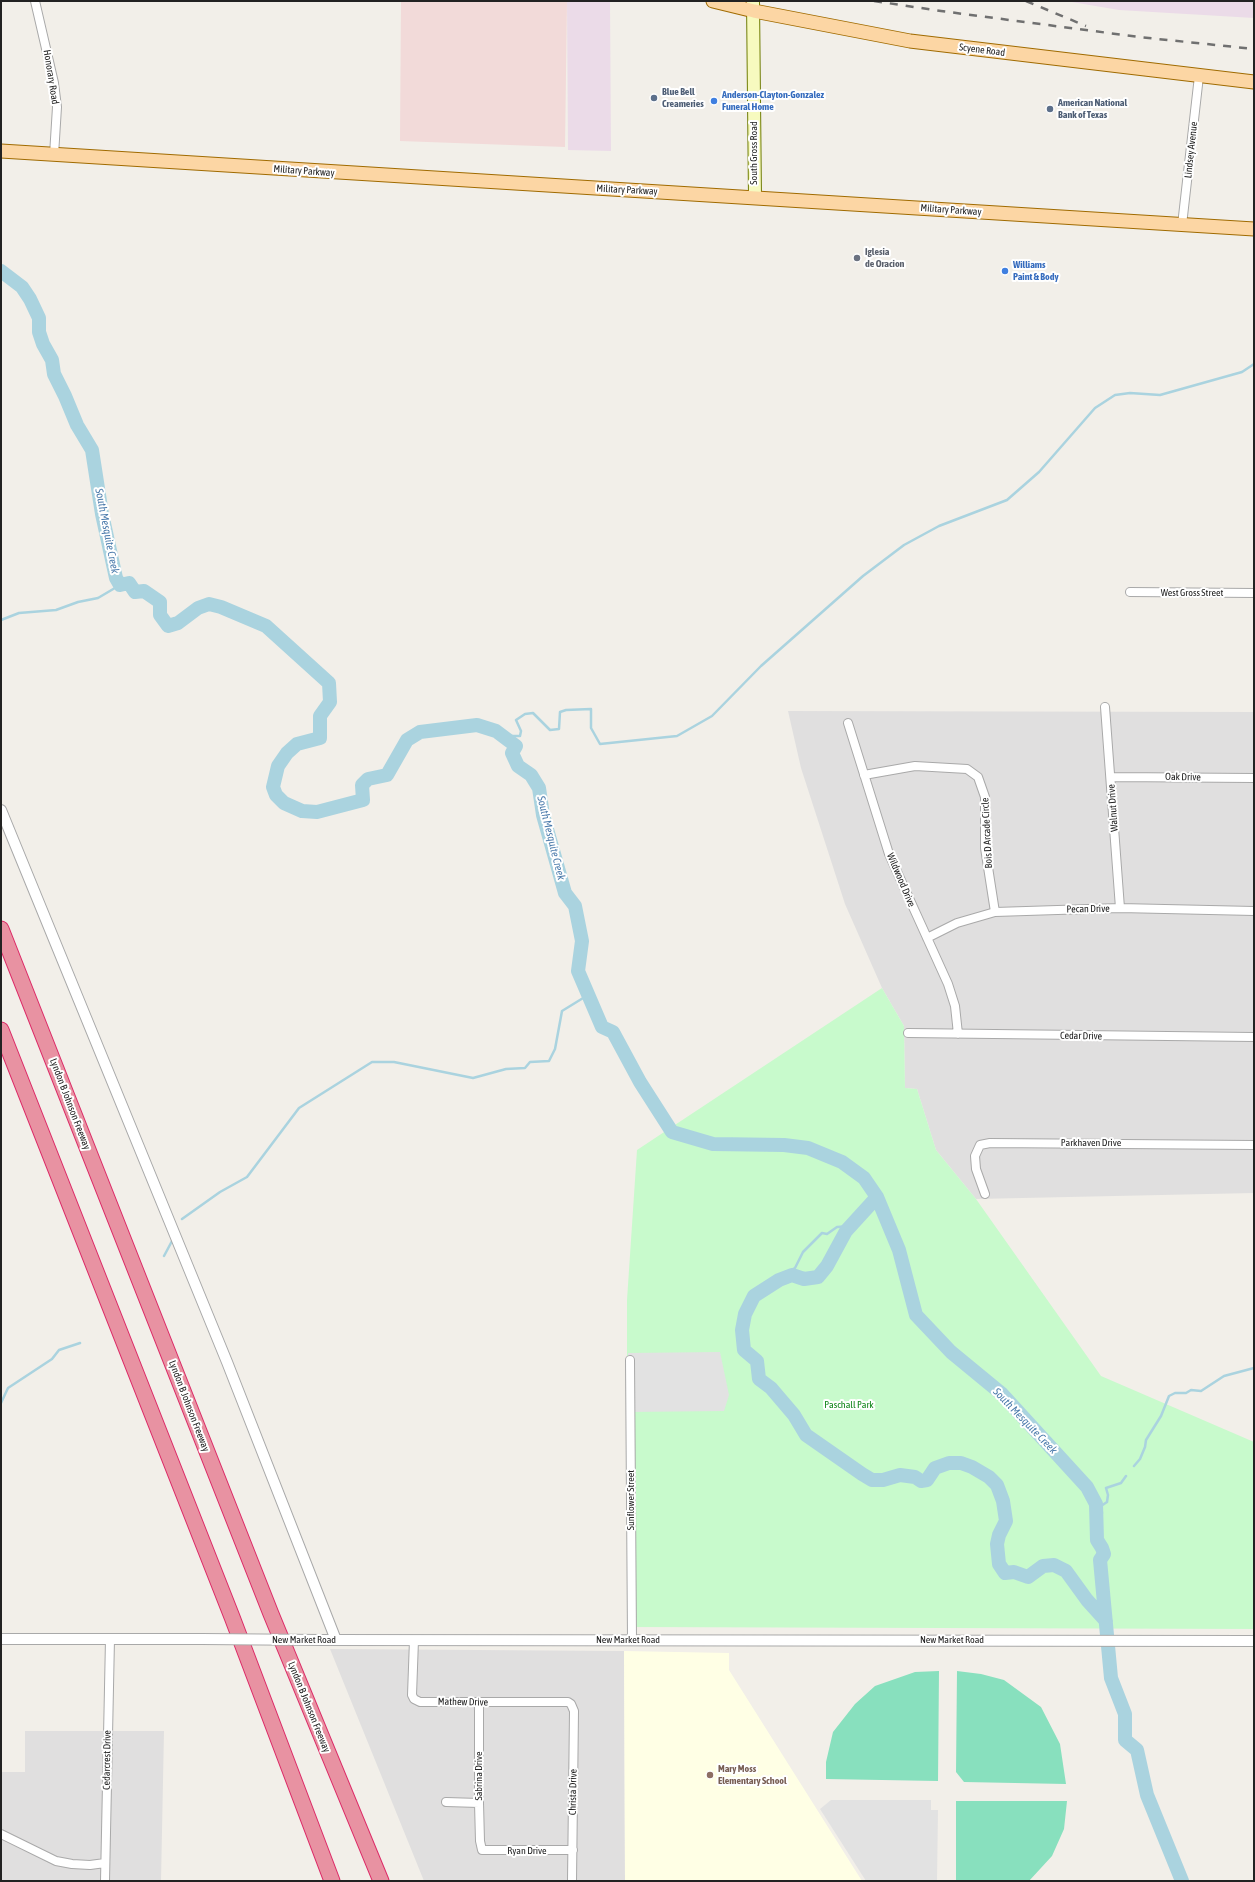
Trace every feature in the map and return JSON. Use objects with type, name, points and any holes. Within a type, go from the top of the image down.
[{"type":"highway","name":"Lyndon B Johnson Freeway","points":[[1,929],[271,1614],[381,1881]]},
{"type":"highway","points":[[1,1030],[232,1617],[332,1881]]},
{"type":"main road","name":"Scyene Road","points":[[723,2],[753,6],[910,41],[1254,82]]},
{"type":"main road","name":"South Gross Road","points":[[753,6],[754,198]]},
{"type":"main road","name":"Military Parkway","points":[[1,151],[1254,229]]},
{"type":"street","name":"Honorary Road","points":[[35,1],[54,83],[57,107],[54,155]]},
{"type":"street","name":"Lindsey Avenue","points":[[1182,225],[1199,76]]},
{"type":"street","name":"West Gross Street","points":[[1130,592],[1254,593]]},
{"type":"street","name":"Walnut Drive","points":[[1105,707],[1120,908]]},
{"type":"street","name":"Wildwood Drive","points":[[848,723],[889,854],[948,984],[955,1006],[958,1034]]},
{"type":"street","name":"Bois D Arcade Circle","points":[[864,775],[915,766],[967,769],[978,777],[985,797],[985,848],[995,912]]},
{"type":"street","name":"Oak Drive","points":[[1111,777],[1254,778]]},
{"type":"street","points":[[1,810],[227,1362],[336,1640]]},
{"type":"street","name":"Pecan Drive","points":[[927,938],[957,923],[995,912],[1120,908],[1254,911]]},
{"type":"street","name":"Cedar Drive","points":[[908,1033],[1254,1037]]},
{"type":"street","name":"Parkhaven Drive","points":[[985,1194],[976,1169],[975,1156],[980,1145],[990,1143],[1254,1145]]},
{"type":"street","name":"Sunflower Street","points":[[630,1360],[632,1640]]},
{"type":"street","name":"New Market Road","points":[[1,1639],[1254,1641]]},
{"type":"street","name":"Cedarcrest Drive","points":[[106,1881],[105,1863],[110,1639]]},
{"type":"street","name":"Mathew Drive","points":[[414,1640],[412,1695],[414,1699],[420,1702],[568,1702],[571,1704]]},
{"type":"street","name":"Sabrina Drive","points":[[479,1703],[478,1803],[480,1842],[482,1850]]},
{"type":"street","name":"Christa Drive","points":[[571,1704],[574,1711],[572,1881]]},
{"type":"street","points":[[446,1802],[478,1803]]},
{"type":"street","points":[[1,1834],[56,1861],[78,1864],[105,1863]]},
{"type":"street","name":"Ryan Drive","points":[[482,1850],[573,1850]]},
{"type":"shaded area","points":[[401,1],[567,1],[565,147],[400,141]]},
{"type":"shaded area","points":[[567,1],[610,1],[611,151],[568,150]]},
{"type":"shaded area","points":[[1066,1],[1254,1],[1254,18],[1119,10]]},
{"type":"shaded area","points":[[788,711],[1254,712],[1254,1193],[976,1199],[936,1150],[917,1089],[905,1088],[904,1026],[882,988],[845,904],[801,768]]},
{"type":"shaded area","points":[[720,1352],[729,1395],[724,1411],[628,1412],[628,1353]]},
{"type":"shaded area","points":[[330,1649],[624,1651],[625,1881],[424,1881]]},
{"type":"shaded area","name":"Mary Moss Elementary School","points":[[624,1651],[729,1653],[729,1670],[862,1881],[625,1881]]},
{"type":"shaded area","points":[[25,1731],[164,1731],[161,1881],[1,1881],[1,1772],[25,1772]]},
{"type":"shaded area","points":[[831,1800],[931,1800],[931,1810],[938,1810],[937,1881],[866,1881],[820,1809]]},
{"type":"green space","name":"Paschall Park","points":[[882,988],[904,1026],[905,1088],[917,1089],[936,1150],[976,1199],[1101,1376],[1254,1442],[1254,1629],[627,1627],[627,1300],[637,1150]]},
{"type":"green space","points":[[939,1671],[938,1781],[826,1779],[826,1762],[833,1732],[855,1704],[875,1686],[915,1672]]},
{"type":"green space","points":[[957,1671],[981,1674],[1004,1680],[1041,1707],[1060,1744],[1066,1784],[964,1782],[956,1772]]},
{"type":"green space","points":[[956,1801],[1067,1801],[1064,1829],[1052,1856],[1029,1881],[956,1881]]},
{"type":"waterway","name":"South Mesquite Creek","points":[[1,271],[22,287],[30,299],[39,318],[39,332],[43,344],[52,360],[54,374],[77,425],[92,450],[102,514],[116,578],[120,585],[129,583],[135,592],[144,591],[160,602],[160,615],[168,626],[178,623],[198,608],[209,604],[221,607],[266,626],[329,683],[330,702],[320,716],[320,738],[297,744],[287,753],[278,766],[273,787],[276,795],[284,803],[302,811],[317,812],[363,800],[362,785],[368,779],[387,775],[407,740],[420,732],[477,725],[496,731],[516,746],[512,753],[518,766],[531,775],[539,788],[543,815],[565,893],[575,906],[582,941],[578,971],[602,1027],[613,1032],[640,1082],[672,1132],[713,1144],[784,1145],[808,1148],[842,1162],[864,1178],[877,1197],[899,1250],[916,1315],[951,1352],[1002,1394],[1087,1487],[1096,1504],[1097,1540],[1104,1554],[1100,1560],[1111,1678],[1125,1714],[1125,1740],[1137,1750],[1147,1795],[1182,1881]]},
{"type":"waterway","points":[[504,736],[520,736],[521,731],[516,720],[525,714],[533,713],[550,730],[559,729],[560,712],[566,710],[591,709],[591,728],[600,744],[677,736],[712,716],[761,666],[863,576],[904,545],[939,526],[1007,500],[1039,472],[1095,408],[1115,395],[1130,393],[1160,395],[1242,372],[1254,364]]},
{"type":"waterway","points":[[1,620],[19,613],[56,610],[78,602],[98,598],[120,585]]},
{"type":"waterway","points":[[182,1219],[220,1192],[247,1177],[299,1108],[372,1062],[394,1062],[473,1078],[506,1069],[525,1068],[530,1062],[549,1061],[555,1049],[562,1011],[588,995]]},
{"type":"waterway","name":"South Mesquite Creek","points":[[877,1197],[846,1231],[827,1266],[818,1277],[804,1279],[792,1275],[779,1280],[754,1296],[745,1314],[742,1330],[744,1350],[757,1361],[759,1379],[771,1388],[794,1415],[806,1435],[872,1480],[883,1480],[900,1475],[915,1477],[921,1481],[927,1480],[935,1468],[949,1463],[961,1463],[972,1467],[989,1477],[997,1485],[1003,1501],[1006,1521],[999,1535],[997,1544],[999,1564],[1005,1573],[1014,1572],[1028,1577],[1043,1566],[1054,1565],[1066,1571],[1087,1600],[1106,1621]]},
{"type":"waterway","points":[[782,1279],[787,1272],[795,1268],[803,1252],[822,1233],[827,1234],[837,1227],[851,1226]]},
{"type":"waterway","points":[[164,1256],[172,1241]]},
{"type":"waterway","points":[[1,1403],[8,1388],[52,1359],[59,1350],[80,1343]]},
{"type":"waterway","points":[[1134,1466],[1140,1459],[1146,1440],[1161,1416],[1169,1396],[1175,1393],[1186,1393],[1191,1390],[1201,1391],[1224,1376],[1254,1368]]},
{"type":"waterway","points":[[1096,1518],[1102,1513],[1101,1506],[1107,1502],[1108,1495],[1106,1488],[1121,1483],[1126,1476]]},
{"type":"railway","points":[[874,1],[1139,37],[1254,49]]},
{"type":"railway","points":[[1026,1],[1086,26]]},
{"type":"place","name":"Blue Bell Creameries","points":[[654,98]]},
{"type":"place","name":"Anderson-Clayton-Gonzalez Funeral Home","points":[[714,101]]},
{"type":"place","name":"American National Bank of Texas","points":[[1050,109]]},
{"type":"place","name":"Iglesia de Oracion","points":[[857,258]]},
{"type":"place","name":"Williams Paint & Body","points":[[1005,271]]},
{"type":"place","name":"Mary Moss Elementary School","points":[[710,1775]]}]
